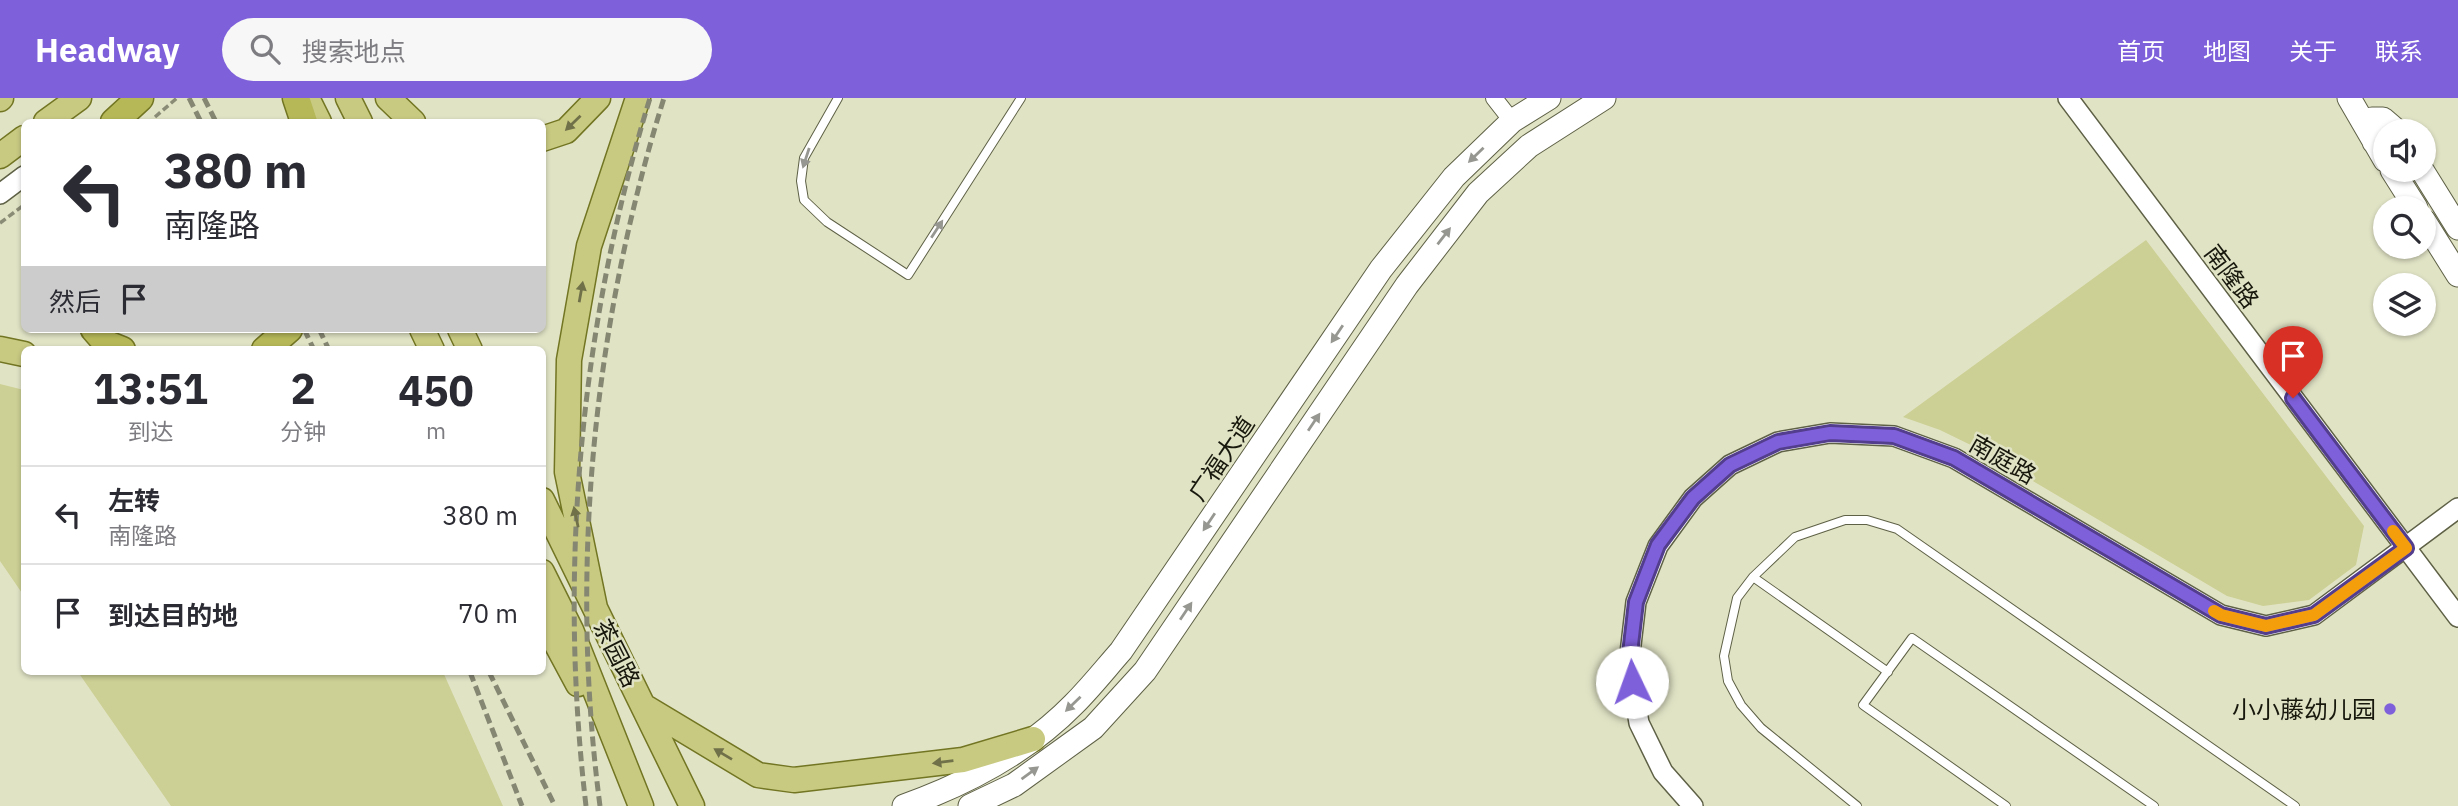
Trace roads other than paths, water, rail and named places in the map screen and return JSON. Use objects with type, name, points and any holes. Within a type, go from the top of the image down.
[{"type":"highway","points":[[117,119],[140,98]]},
{"type":"highway","points":[[296,98],[303,119]]},
{"type":"highway","points":[[97,333],[112,346]]},
{"type":"highway","points":[[270,346],[284,333]]},
{"type":"main road","points":[[50,119],[79,98]]},
{"type":"main road","points":[[307,98],[318,119]]},
{"type":"main road","points":[[348,98],[358,119]]},
{"type":"main road","points":[[388,98],[409,119]]},
{"type":"main road","points":[[546,138],[566,131],[598,98]]},
{"type":"main road","points":[[595,608],[567,472],[569,360],[589,246],[638,98]]},
{"type":"main road","name":"广福大道","points":[[904,806],[992,767],[1033,739],[1073,705],[1121,651],[1381,269],[1454,177],[1512,121],[1549,98]]},
{"type":"main road","points":[[971,806],[1014,785],[1093,728],[1145,671],[1407,285],[1478,193],[1529,146],[1604,98]]},
{"type":"main road","points":[[2348,98],[2373,139]]},
{"type":"main road","points":[[2380,98],[2391,119]]},
{"type":"main road","points":[[0,156],[21,140]]},
{"type":"main road","points":[[2429,182],[2458,228]]},
{"type":"main road","points":[[2436,240],[2458,275]]},
{"type":"main road","points":[[0,349],[21,353]]},
{"type":"main road","name":"茶园路","points":[[546,508],[692,806]]},
{"type":"main road","name":"茶园路","points":[[546,580],[571,630],[638,800]]},
{"type":"main road","points":[[546,625],[638,800]]},
{"type":"main road","points":[[645,707],[758,775],[794,780],[962,760],[1033,739]]},
{"type":"street","points":[[101,119],[130,98]]},
{"type":"street","points":[[1494,98],[1512,121]]},
{"type":"street","name":"南隆路","points":[[2068,98],[2458,617]]},
{"type":"street","points":[[0,194],[21,178]]},
{"type":"street","name":"南庭路","points":[[1693,806],[1663,772],[1639,723],[1629,662],[1636,602],[1658,545],[1693,498],[1730,465],[1778,442],[1830,433],[1894,436],[1954,458],[2221,615],[2266,626],[2314,615],[2458,508]]},
{"type":"lane","points":[[838,98],[804,158],[801,181],[804,200],[827,222],[908,275],[1021,98]]},
{"type":"lane","points":[[1857,806],[1761,728],[1741,705],[1728,681],[1724,656],[1737,598],[1753,578],[1795,537],[1845,520],[1867,520],[1897,529],[2295,806]]},
{"type":"lane","points":[[1753,578],[1888,672]]},
{"type":"lane","points":[[2006,806],[1863,705],[1912,638],[2154,806]]},
{"type":"railway","points":[[189,98],[200,119]]},
{"type":"railway","points":[[204,98],[214,119]]},
{"type":"railway","points":[[586,806],[574,628],[575,538],[581,449],[607,272],[626,184],[650,98]]},
{"type":"railway","points":[[600,806],[591,717],[587,628],[588,538],[594,449],[604,360],[620,271],[664,98]]},
{"type":"railway","points":[[306,333],[312,346]]},
{"type":"railway","points":[[321,333],[327,346]]},
{"type":"railway","points":[[471,675],[522,806]]},
{"type":"railway","points":[[490,675],[555,806]]},
{"type":"place","name":"小小藤幼儿园","points":[[2390,709]]}]
